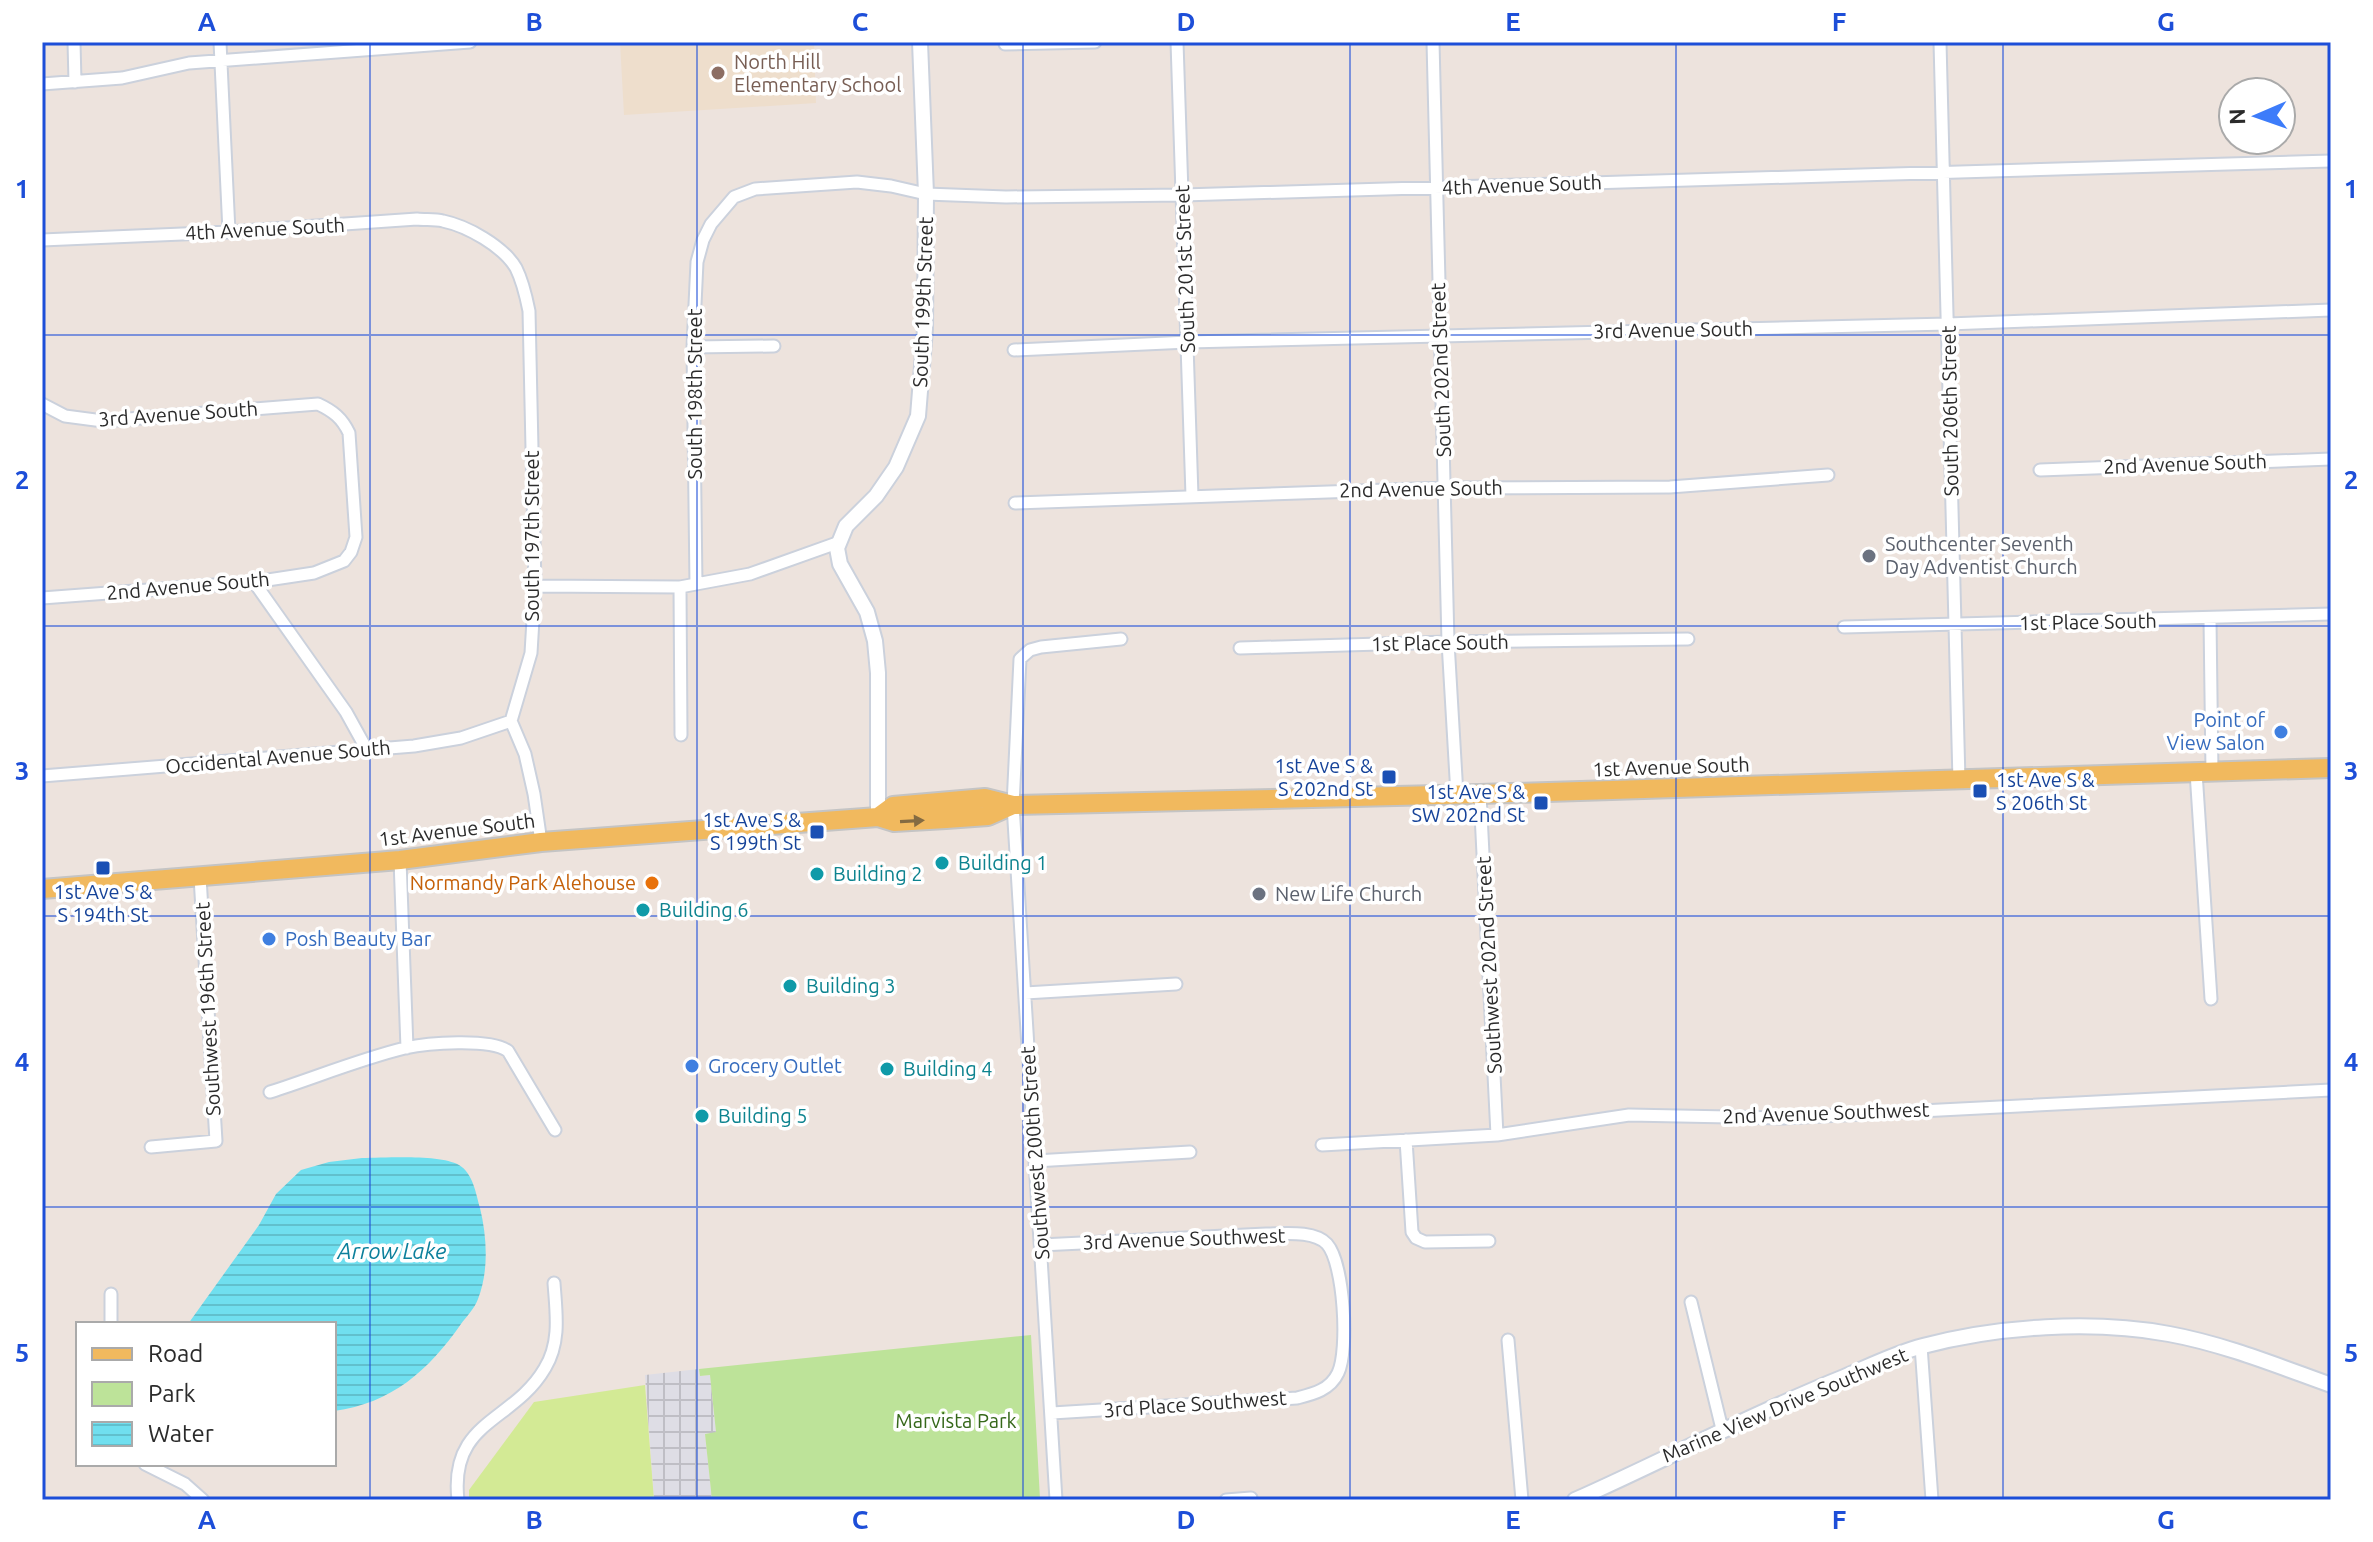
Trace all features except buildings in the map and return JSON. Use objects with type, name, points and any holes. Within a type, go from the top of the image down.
[{"type":"main road","name":"1st Avenue South","points":[[42,889],[400,860],[541,842],[878,817],[893,806],[985,798],[1013,805],[1959,781],[2331,768]]},
{"type":"street","points":[[74,42],[75,82]]},
{"type":"street","points":[[220,42],[229,232]]},
{"type":"street","points":[[42,84],[122,78],[189,63],[470,42]]},
{"type":"street","name":"South 199th Street","points":[[837,543],[846,526],[887,482],[906,448],[918,416],[925,329],[926,194],[920,42]]},
{"type":"street","points":[[1005,44],[1095,42]]},
{"type":"street","name":"South 201st Street","points":[[1177,42],[1192,496]]},
{"type":"street","name":"South 202nd Street","points":[[1433,42],[1448,642],[1457,795]]},
{"type":"street","name":"South 206th Street","points":[[1940,42],[1959,781]]},
{"type":"street","name":"4th Avenue South","points":[[721,210],[734,197],[755,189],[857,182],[926,194],[1006,197],[1183,195],[2331,161]]},
{"type":"street","name":"South 198th Street","points":[[696,584],[693,347],[697,262],[703,240],[721,210]]},
{"type":"street","name":"4th Avenue South","points":[[42,240],[229,232],[417,219],[444,221],[483,240]]},
{"type":"street","name":"South 197th Street","points":[[483,240],[515,266],[529,311],[535,586],[531,653],[511,721]]},
{"type":"street","name":"3rd Avenue South","points":[[1014,350],[1188,342],[1948,324],[2331,310]]},
{"type":"street","points":[[693,347],[774,346]]},
{"type":"street","name":"3rd Avenue South","points":[[42,404],[65,416],[103,421],[318,404],[332,411],[343,420],[349,433],[356,537],[351,552],[344,561],[333,567]]},
{"type":"street","name":"2nd Avenue South","points":[[2040,470],[2331,459]]},
{"type":"street","name":"2nd Avenue South","points":[[1015,503],[1444,488],[1670,487],[1828,475]]},
{"type":"street","points":[[535,586],[680,587],[750,574],[837,543],[840,564],[867,612],[875,641],[878,673],[878,817]]},
{"type":"street","name":"2nd Avenue South","points":[[42,598],[254,582],[333,567]]},
{"type":"street","points":[[254,582],[346,712],[367,750]]},
{"type":"street","points":[[680,587],[681,735]]},
{"type":"street","name":"1st Place South","points":[[1844,627],[2331,614]]},
{"type":"street","points":[[2210,619],[2204,772],[2211,999]]},
{"type":"street","name":"Southwest 200th Street","points":[[1056,1500],[1013,805],[1020,659],[1030,650],[1041,647],[1121,639]]},
{"type":"street","name":"1st Place South","points":[[1240,648],[1688,639]]},
{"type":"street","points":[[511,721],[525,754],[541,842]]},
{"type":"street","name":"Occidental Avenue South","points":[[42,776],[367,750],[461,738],[511,721]]},
{"type":"street","name":"Southwest 202nd Street","points":[[1480,794],[1497,1135]]},
{"type":"street","points":[[400,860],[407,1048]]},
{"type":"street","name":"Southwest 196th Street","points":[[151,1147],[216,1141],[200,877]]},
{"type":"street","points":[[1025,993],[1176,984]]},
{"type":"street","points":[[270,1092],[407,1048],[485,1042],[508,1051],[555,1130]]},
{"type":"street","name":"2nd Avenue Southwest","points":[[1322,1145],[1497,1135],[1629,1115],[1783,1118],[2331,1090]]},
{"type":"street","points":[[1406,1140],[1412,1232],[1416,1238],[1425,1242],[1489,1241]]},
{"type":"street","points":[[1035,1161],[1190,1152]]},
{"type":"street","name":"3rd Avenue Southwest","points":[[1041,1245],[1292,1234],[1325,1242]]},
{"type":"street","name":"3rd Place Southwest","points":[[1052,1413],[1297,1398],[1318,1393],[1338,1373],[1342,1358],[1339,1275],[1325,1242]]},
{"type":"street","points":[[458,1500],[458,1460],[467,1443],[532,1384],[545,1368],[553,1350],[557,1328],[554,1283]]},
{"type":"street","points":[[111,1294],[111,1322]]},
{"type":"street","points":[[1691,1302],[1722,1429]]},
{"type":"street","name":"Marine View Drive Southwest","points":[[1575,1500],[1722,1429],[1921,1346],[2007,1332],[2068,1327],[2124,1328],[2185,1338],[2331,1385]]},
{"type":"street","points":[[1508,1340],[1522,1500]]},
{"type":"street","points":[[1921,1346],[1932,1500]]},
{"type":"street","points":[[149,1466],[185,1484],[203,1500]]},
{"type":"street","points":[[1226,1500],[1251,1498]]},
{"type":"shaded area","name":"North Hill Elementary School","points":[[620,42],[814,42],[816,103],[624,115]]},
{"type":"shaded area","points":[[699,1369],[700,1376],[710,1375],[716,1433],[705,1434],[712,1500],[654,1500],[645,1375]]},
{"type":"green space","name":"Marvista Park","points":[[1031,1335],[1040,1499],[712,1500],[705,1434],[716,1432],[710,1375],[700,1376],[699,1369]]},
{"type":"green space","points":[[645,1385],[654,1500],[469,1500],[469,1490],[534,1402]]},
{"type":"water","name":"Arrow Lake","points":[[412,1157],[439,1159],[459,1165],[468,1173],[473,1184],[485,1242],[482,1288],[475,1306],[435,1356],[422,1370],[391,1392],[374,1401],[336,1411],[336,1322],[189,1322],[259,1225],[276,1194],[301,1170],[329,1162]]},
{"type":"place","name":"North Hill Elementary School","points":[[718,73]]},
{"type":"place","name":"Southcenter Seventh Day Adventist Church","points":[[1869,556]]},
{"type":"place","name":"Point of View Salon","points":[[2281,732]]},
{"type":"place","name":"1st Ave S & S 202nd St","points":[[1389,777]]},
{"type":"place","name":"1st Ave S & S 206th St","points":[[1980,791]]},
{"type":"place","name":"1st Ave S & SW 202nd St","points":[[1541,803]]},
{"type":"place","name":"1st Ave S & S 199th St","points":[[817,832]]},
{"type":"place","name":"Building 1","points":[[942,863]]},
{"type":"place","name":"1st Ave S & S 194th St","points":[[103,868]]},
{"type":"place","name":"Building 2","points":[[817,874]]},
{"type":"place","name":"Normandy Park Alehouse","points":[[652,883]]},
{"type":"place","name":"New Life Church","points":[[1259,894]]},
{"type":"place","name":"Building 6","points":[[643,910]]},
{"type":"place","name":"Posh Beauty Bar","points":[[269,939]]},
{"type":"place","name":"Building 3","points":[[790,986]]},
{"type":"place","name":"Grocery Outlet","points":[[692,1066]]},
{"type":"place","name":"Building 4","points":[[887,1069]]},
{"type":"place","name":"Building 5","points":[[702,1116]]}]
